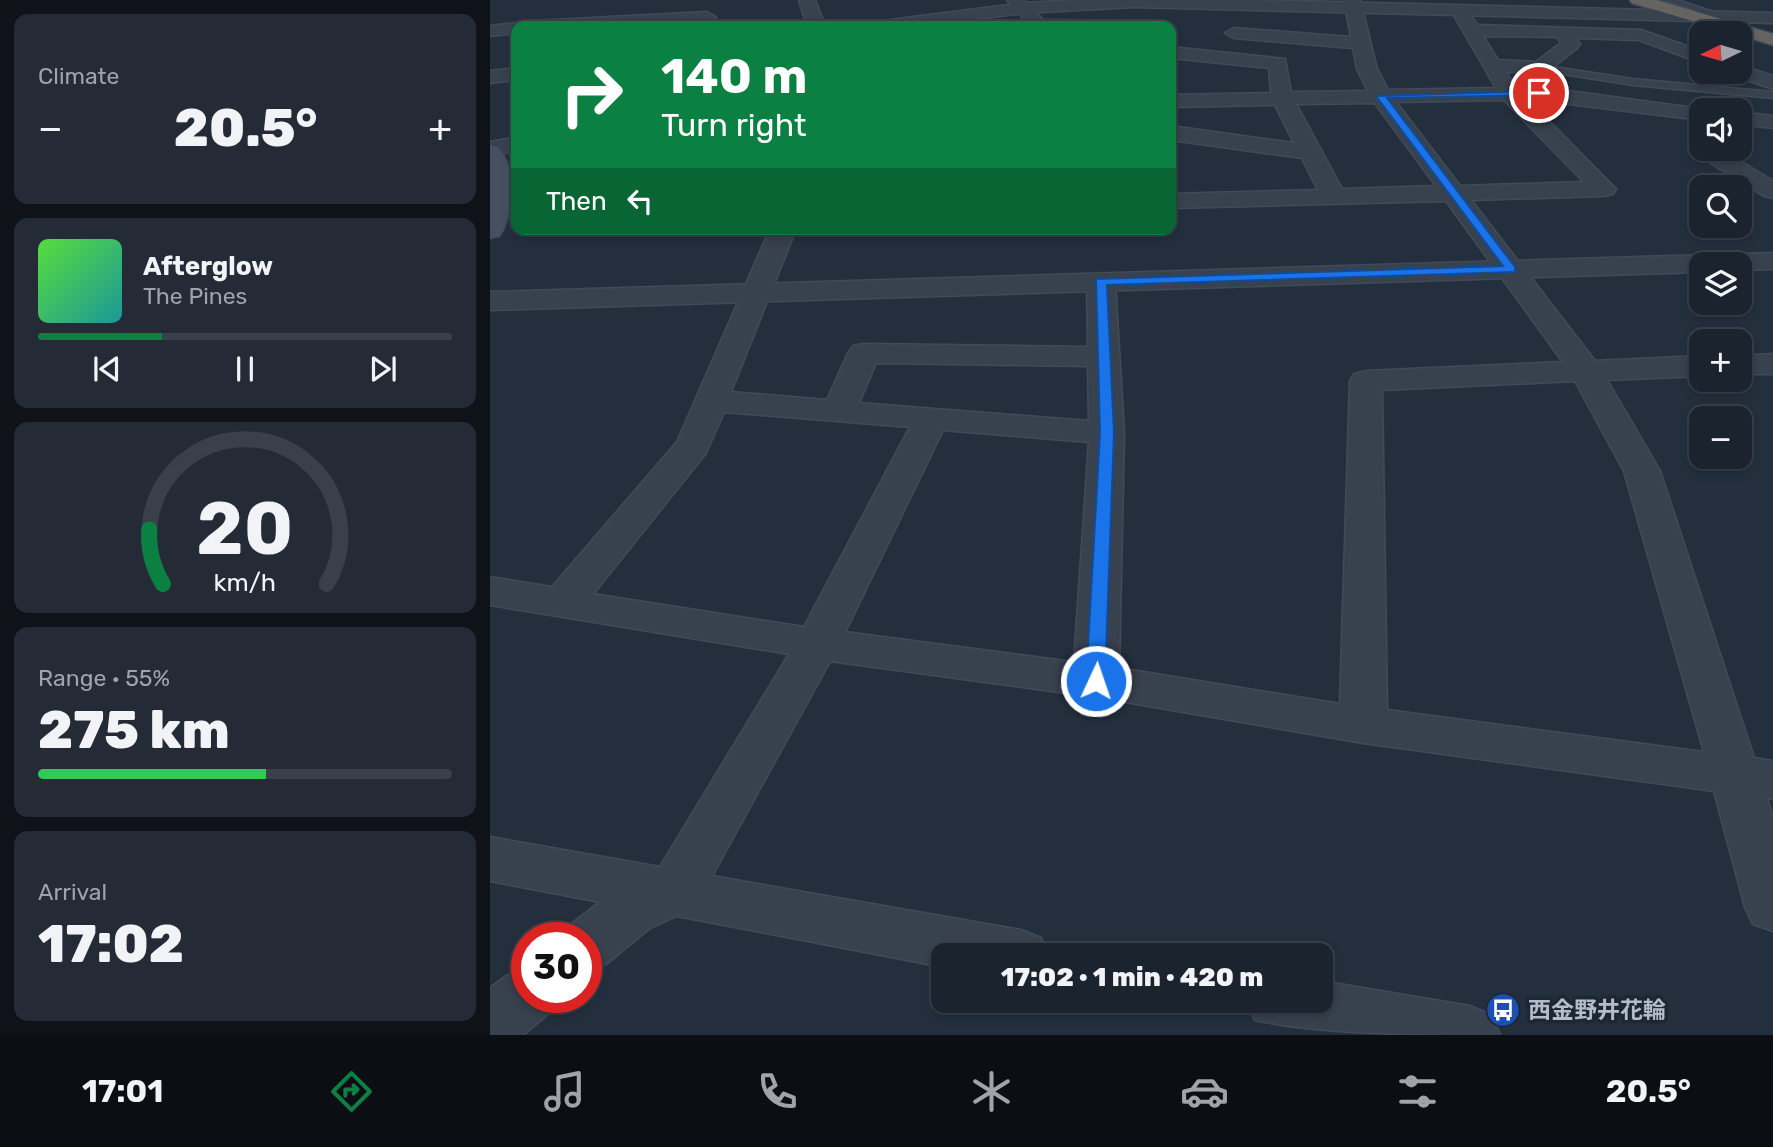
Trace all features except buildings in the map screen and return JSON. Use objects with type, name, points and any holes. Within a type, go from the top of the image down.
[{"type":"highway","points":[[1615,0],[1666,7],[1710,21]]},
{"type":"highway","points":[[1638,0],[1773,40]]},
{"type":"highway","points":[[1752,42],[1773,48]]},
{"type":"main road","points":[[490,150],[501,172],[503,190],[490,230]]},
{"type":"street","points":[[807,0],[814,21]]},
{"type":"street","points":[[913,21],[1019,4],[1163,1],[1353,4],[1459,10],[1666,7],[1711,21]]},
{"type":"street","points":[[1019,4],[1034,21]]},
{"type":"street","points":[[1353,4],[1367,69],[1381,96],[1585,370],[1642,471],[1685,604],[1754,777],[1773,907]]},
{"type":"street","points":[[1176,201],[1605,189],[1509,93],[1459,10]]},
{"type":"street","points":[[605,21],[706,14]]},
{"type":"street","points":[[1752,21],[1773,18]]},
{"type":"street","points":[[490,30],[511,28]]},
{"type":"street","points":[[1472,30],[1641,34],[1689,52]]},
{"type":"street","points":[[1212,32],[1361,43]]},
{"type":"street","points":[[1492,65],[1540,68],[1571,47],[1562,32]]},
{"type":"street","points":[[1176,53],[1278,63],[1282,98],[1334,197]]},
{"type":"street","points":[[490,78],[511,75]]},
{"type":"street","points":[[1199,75],[1208,100]]},
{"type":"street","points":[[1752,75],[1773,83]]},
{"type":"street","points":[[1176,100],[1555,94],[1689,113]]},
{"type":"street","points":[[1635,107],[1689,140]]},
{"type":"street","points":[[1752,119],[1773,122]]},
{"type":"street","points":[[1176,137],[1310,152]]},
{"type":"street","points":[[490,150],[511,145]]},
{"type":"street","points":[[1726,161],[1768,185]]},
{"type":"street","points":[[564,601],[693,445],[781,235]]},
{"type":"street","points":[[490,301],[1773,261]]},
{"type":"street","points":[[1096,681],[1107,433],[1101,282]]},
{"type":"street","points":[[838,413],[864,353],[1106,356]]},
{"type":"street","points":[[1752,365],[1773,364]]},
{"type":"street","points":[[1363,725],[1366,381],[1689,366]]},
{"type":"street","points":[[713,401],[1107,433]]},
{"type":"street","points":[[602,933],[630,911],[674,893],[817,643],[931,420]]},
{"type":"street","points":[[490,591],[817,643],[1096,681],[1363,725],[1754,777]]},
{"type":"street","points":[[490,859],[949,943]]},
{"type":"street","points":[[490,1025],[511,1008]]},
{"type":"street","points":[[1317,1013],[1358,1025],[1470,1035]]},
{"type":"lane","points":[[1540,68],[1633,82],[1773,95]]},
{"type":"place","name":"西金野井花輪","points":[[1503,1010]]},
{"type":"route","points":[[1096,681],[1107,433],[1101,282],[1511,270],[1381,96],[1539,93]]}]
